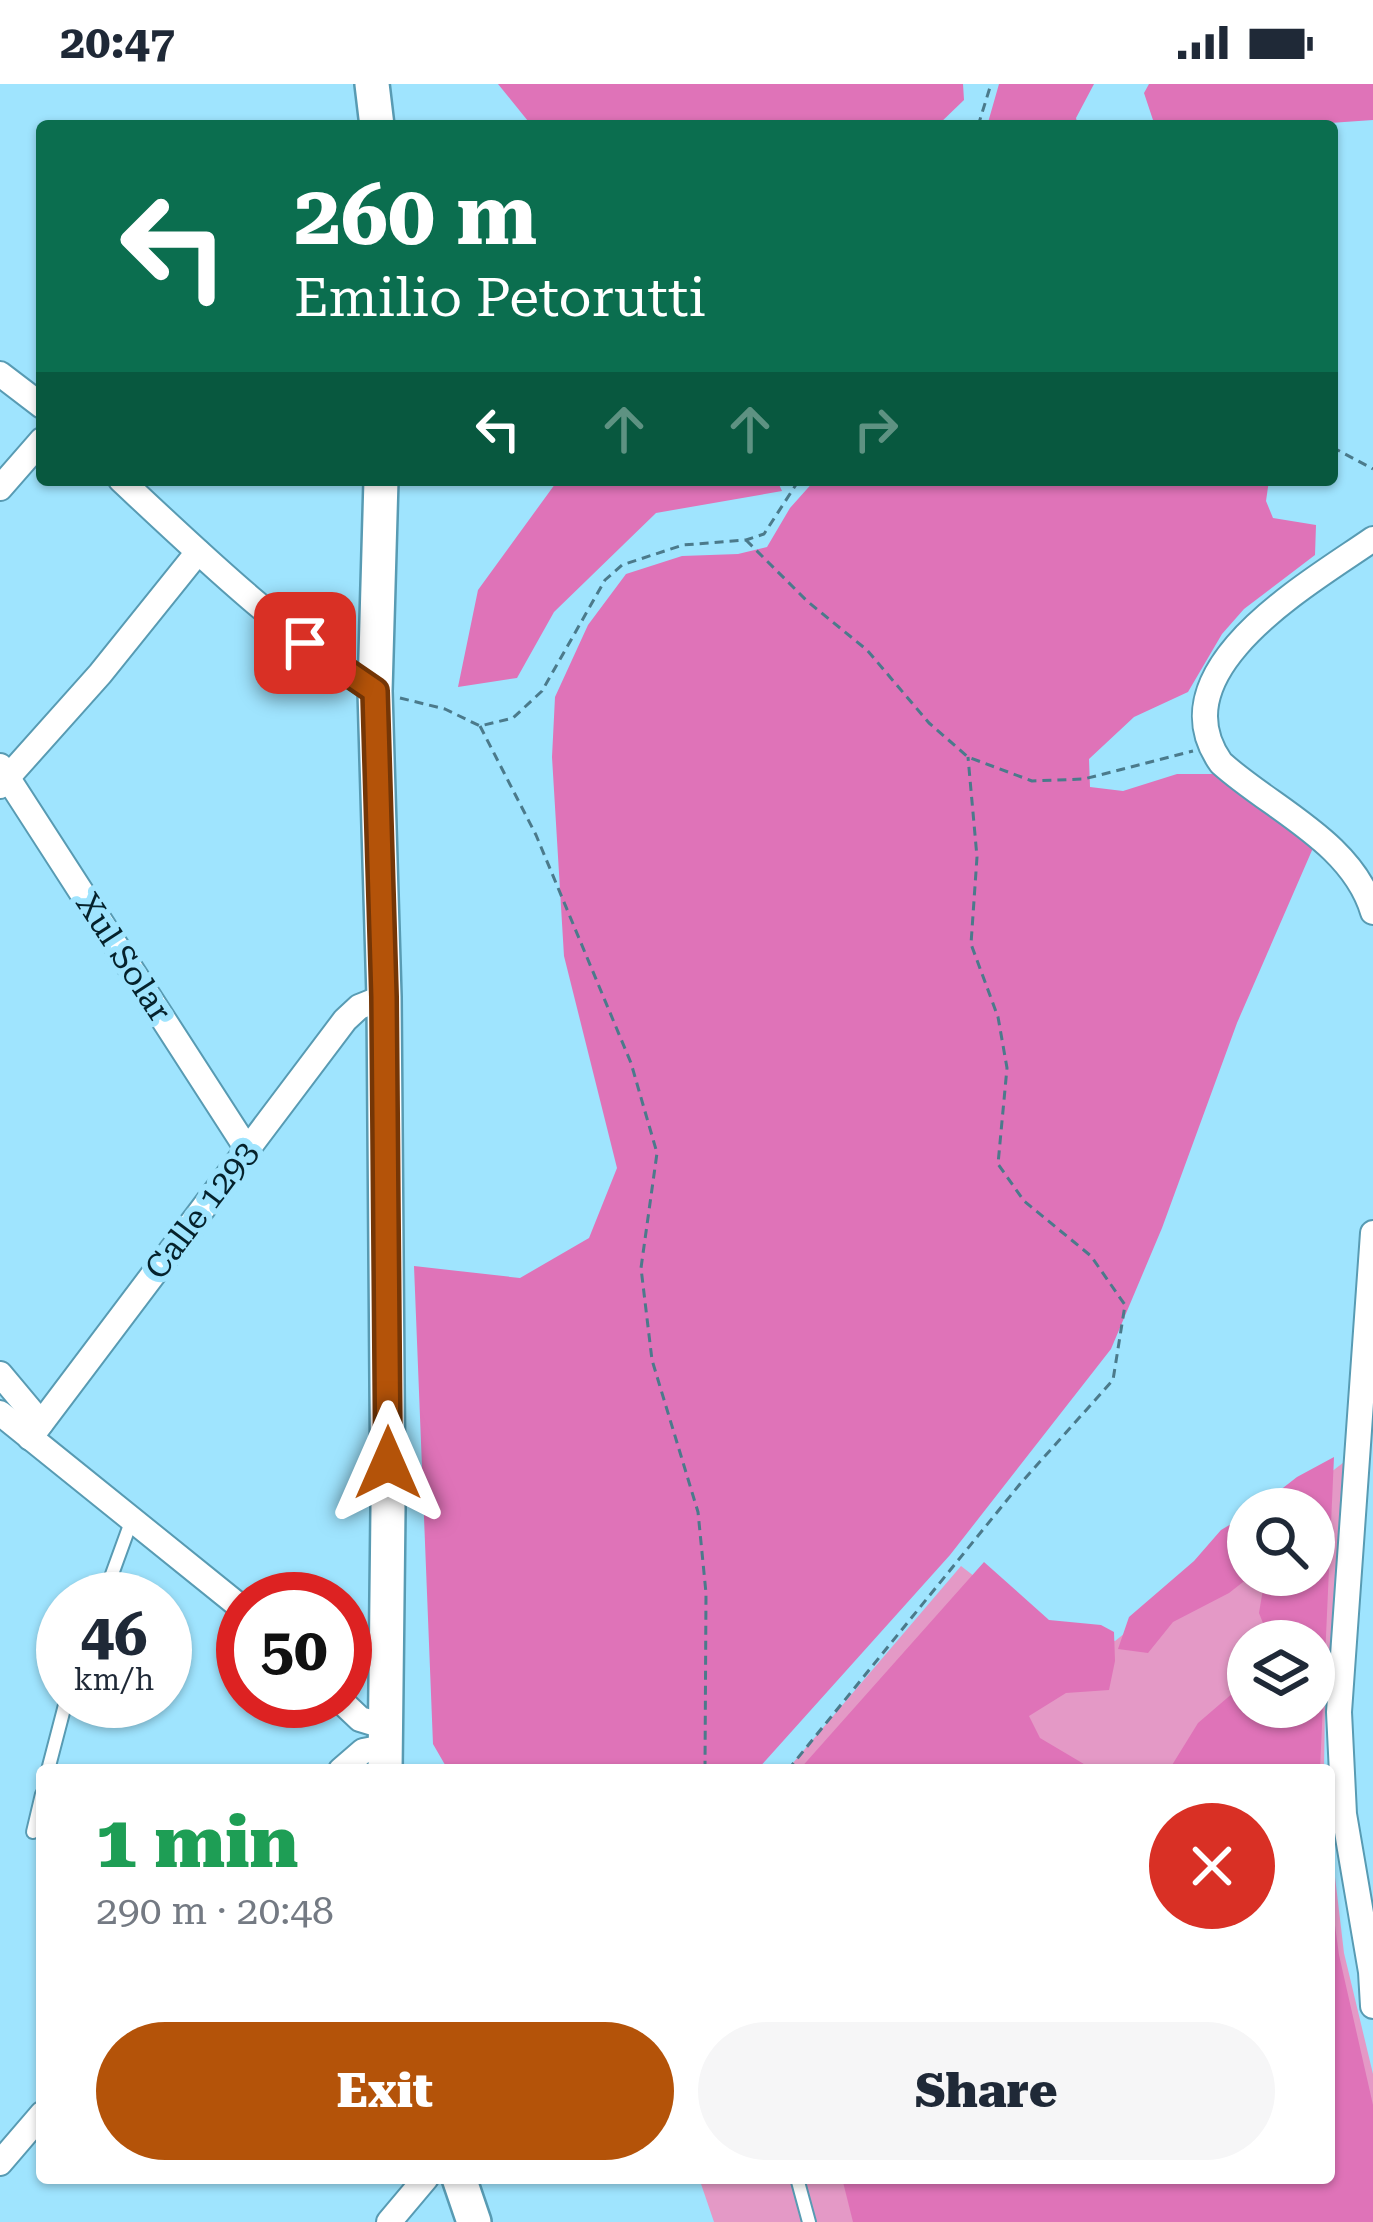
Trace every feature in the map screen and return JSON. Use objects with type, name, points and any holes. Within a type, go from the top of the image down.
[{"type":"main road","points":[[372,84],[376,120]]},
{"type":"main road","points":[[381,486],[375,691],[384,997],[388,1509],[384,1748]]},
{"type":"main road","points":[[460,2184],[474,2222]]},
{"type":"street","points":[[0,374],[36,401]]},
{"type":"street","points":[[0,488],[36,447]]},
{"type":"street","points":[[127,486],[328,662],[375,691]]},
{"type":"street","points":[[1373,538],[1277,608],[1234,650],[1206,697],[1203,712],[1209,747],[1236,776],[1336,852],[1363,886],[1373,912]]},
{"type":"street","points":[[3,776],[100,674],[198,552]]},
{"type":"street","name":"Xul Solar","points":[[3,776],[247,1149]]},
{"type":"street","name":"Calle 1293","points":[[35,1430],[345,1020],[359,1007],[384,997]]},
{"type":"street","points":[[1373,1233],[1339,1712],[1344,1814],[1372,1974],[1373,2006]]},
{"type":"street","points":[[0,1374],[35,1430],[131,1522],[216,1588]]},
{"type":"street","points":[[0,1413],[35,1430]]},
{"type":"street","points":[[348,1764],[363,1751],[384,1748]]},
{"type":"street","points":[[0,2163],[36,2121]]},
{"type":"street","points":[[389,2222],[421,2184]]},
{"type":"lane","points":[[113,1572],[131,1522]]},
{"type":"lane","points":[[50,1764],[59,1728]]},
{"type":"lane","points":[[33,1832],[36,1819]]},
{"type":"lane","points":[[799,2184],[809,2222]]},
{"type":"path","points":[[980,120],[991,84]]},
{"type":"path","points":[[1338,450],[1373,469]]},
{"type":"path","points":[[480,726],[513,718],[542,691],[605,580],[622,565],[683,544],[746,540],[764,534],[796,486]]},
{"type":"path","points":[[746,540],[807,601],[866,650],[929,723],[968,758],[1032,781],[1084,779],[1209,747]]},
{"type":"path","points":[[375,691],[445,709],[480,726],[536,835],[631,1064],[657,1153],[641,1268],[652,1360],[698,1512],[706,1593],[705,1764]]},
{"type":"path","points":[[793,1764],[1020,1484],[1113,1380],[1126,1305],[1090,1256],[1024,1201],[998,1164],[1007,1068],[998,1017],[971,944],[976,856],[968,758]]},
{"type":"shaded area","points":[[498,84],[963,84],[964,100],[943,120],[527,120]]},
{"type":"shaded area","points":[[999,84],[1094,84],[1076,120],[989,120]]},
{"type":"shaded area","points":[[1149,84],[1373,84],[1373,120],[1153,120],[1144,93]]},
{"type":"shaded area","points":[[554,486],[780,486],[782,491],[656,513],[554,612],[517,678],[458,687],[478,590]]},
{"type":"shaded area","points":[[810,486],[1268,486],[1266,501],[1273,518],[1316,525],[1315,555],[1244,609],[1222,634],[1188,692],[1134,717],[1089,759],[1090,787],[1123,791],[1177,774],[1214,774],[1313,848],[1237,1023],[1162,1228],[1111,1349],[950,1555],[762,1764],[445,1764],[433,1744],[414,1266],[520,1278],[589,1238],[617,1168],[564,956],[552,757],[555,697],[588,625],[626,574],[682,556],[738,554],[767,547]]},
{"type":"shaded area","points":[[1334,1457],[1333,1488],[1283,1488],[1297,1477]]},
{"type":"shaded area","points":[[1348,1459],[1333,1620],[1227,1620],[1227,1728],[1325,1728],[1324,1764],[792,1764],[961,1566],[1042,1629],[1115,1641],[1227,1553],[1227,1596],[1335,1596],[1335,1488],[1310,1488]]},
{"type":"shaded area","points":[[1227,1526],[1227,1594],[1173,1622],[1148,1653],[1118,1649],[1129,1617],[1194,1561]]},
{"type":"shaded area","points":[[984,1562],[1049,1620],[1101,1625],[1114,1632],[1109,1690],[1066,1693],[1029,1716],[1040,1738],[1084,1764],[804,1764]]},
{"type":"shaded area","points":[[1262,1596],[1328,1596],[1327,1620],[1262,1620]]},
{"type":"shaded area","points":[[1227,1698],[1227,1728],[1322,1728],[1320,1764],[1173,1764],[1198,1723]]},
{"type":"shaded area","points":[[1335,1877],[1344,1953],[1373,2074],[1373,2222],[714,2222],[701,2184],[1335,2184]]},
{"type":"shaded area","points":[[1335,1925],[1373,2105],[1373,2222],[853,2222],[844,2184],[1335,2184]]},
{"type":"route","points":[[305,643],[375,691],[384,997],[388,1463]]}]
